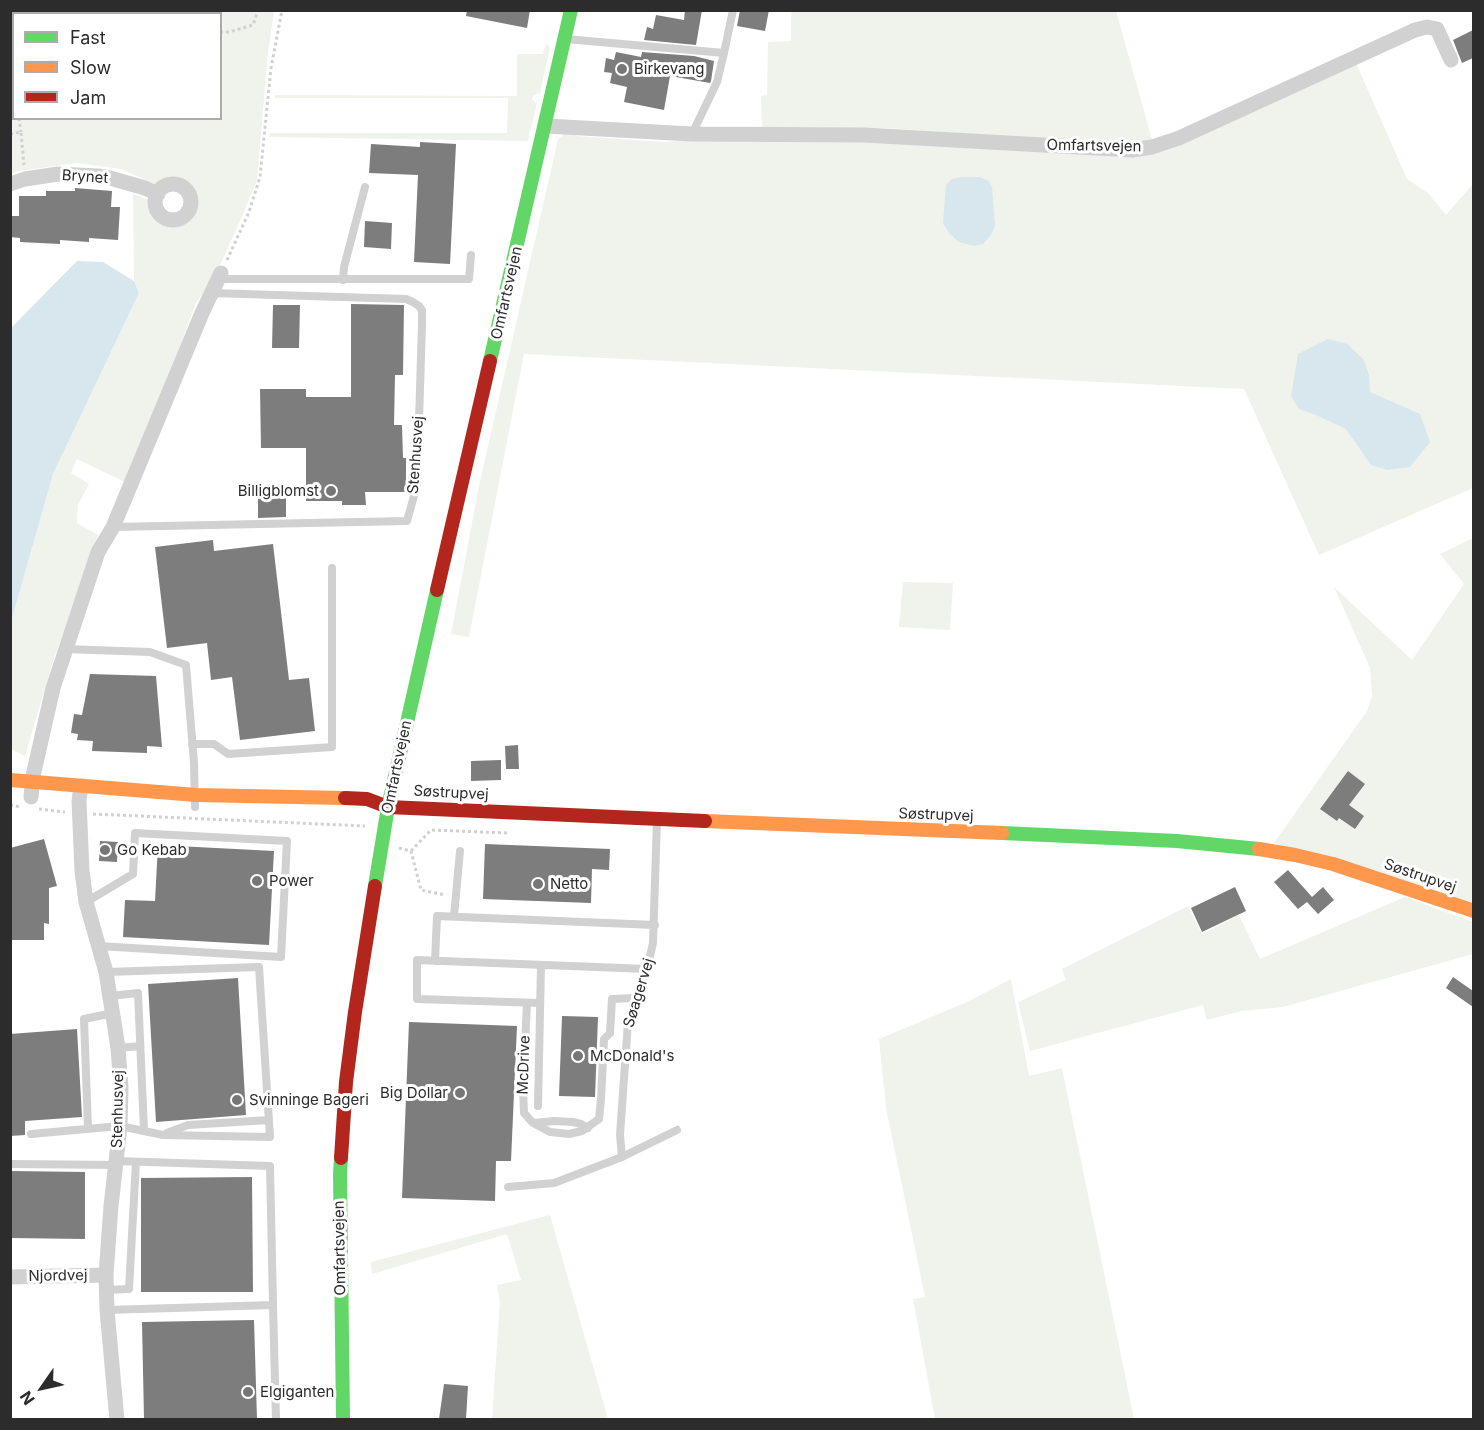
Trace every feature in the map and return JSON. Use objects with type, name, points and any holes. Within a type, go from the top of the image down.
[{"type":"street","name":"Omfartsvejen","points":[[343,1419],[340,1174],[342,1139],[346,1082],[355,1012],[381,844],[572,10]]},
{"type":"street","name":"Omfartsvejen","points":[[546,126],[692,134],[865,135],[1132,150],[1152,147],[1179,138],[1415,30],[1427,27],[1437,29],[1451,60]]},
{"type":"street","name":"Brynet","points":[[18,181],[58,174],[98,176],[145,188],[158,194]]},
{"type":"street","points":[[31,793],[53,688],[98,552],[113,527],[219,276]]},
{"type":"street","points":[[10,780],[31,793],[80,797],[196,801],[368,799],[388,807]]},
{"type":"street","name":"Stenhusvej","points":[[80,797],[82,871],[86,903],[106,972],[118,1048],[121,1087],[120,1126],[111,1206],[106,1283],[117,1419]]},
{"type":"street","points":[[160,806],[196,801],[224,809]]},
{"type":"street","points":[[366,814],[388,807]]},
{"type":"street","name":"Søstrupvej","points":[[388,807],[1177,841],[1295,855],[1333,864],[1473,911]]},
{"type":"street","name":"Njordvej","points":[[10,1277],[106,1283]]},
{"type":"lane","points":[[692,134],[717,82],[733,10]]},
{"type":"lane","points":[[565,39],[724,53]]},
{"type":"lane","points":[[343,280],[344,267],[365,187]]},
{"type":"lane","points":[[219,276],[343,280],[469,279],[471,255]]},
{"type":"lane","name":"Stenhusvej","points":[[113,527],[407,521],[417,485],[423,315],[419,306],[406,299],[211,293]]},
{"type":"lane","points":[[192,744],[214,744],[228,754],[332,747],[332,568]]},
{"type":"lane","points":[[65,648],[150,652],[186,665],[196,801]]},
{"type":"lane","name":"Søagervej","points":[[622,1157],[620,1135],[628,1022],[647,969],[655,925],[657,818]]},
{"type":"lane","points":[[86,903],[133,874],[135,833],[288,841],[281,957],[99,946]]},
{"type":"lane","points":[[454,916],[460,850]]},
{"type":"lane","points":[[435,961],[437,916],[655,925]]},
{"type":"lane","points":[[540,1004],[417,999],[417,960],[647,969]]},
{"type":"lane","points":[[538,1106],[541,965]]},
{"type":"lane","points":[[32,1134],[120,1126],[163,1135],[270,1137],[259,967],[106,972]]},
{"type":"lane","points":[[110,996],[138,993],[144,1130]]},
{"type":"lane","name":"McDrive","points":[[527,1003],[524,1113],[533,1123],[550,1132],[569,1134],[582,1131],[599,1119],[604,1039],[610,1033],[612,999],[636,998]]},
{"type":"lane","points":[[88,1128],[84,1019],[113,1013]]},
{"type":"lane","points":[[118,1048],[140,1046]]},
{"type":"lane","points":[[163,1135],[188,1125],[269,1120]]},
{"type":"lane","points":[[508,1187],[554,1183],[622,1157],[677,1130]]},
{"type":"lane","points":[[106,1283],[129,1289],[136,1162]]},
{"type":"lane","points":[[10,1164],[136,1162],[270,1167],[276,1419]]},
{"type":"lane","points":[[107,1310],[273,1305]]},
{"type":"path","points":[[222,32],[253,25],[258,10]]},
{"type":"path","points":[[219,276],[249,212],[260,177],[271,68],[282,10]]},
{"type":"path","points":[[10,73],[12,98]]},
{"type":"path","points":[[18,181],[21,132],[19,120]]},
{"type":"path","points":[[10,134],[21,132]]},
{"type":"path","points":[[411,851],[431,830],[512,833]]},
{"type":"path","points":[[381,844],[411,851]]},
{"type":"path","points":[[411,851],[421,890],[456,896]]},
{"type":"shaded area","points":[[10,11],[274,11],[257,180],[216,274],[196,303],[134,469],[125,482],[77,459],[71,473],[89,484],[78,505],[77,523],[98,535],[53,661],[25,756],[11,749],[11,622],[53,474],[139,293],[134,281],[133,194],[148,200],[155,218],[173,226],[189,221],[197,203],[193,190],[184,181],[170,177],[155,184],[121,169],[77,163],[18,171],[11,174]]},
{"type":"shaded area","points":[[791,11],[1116,11],[1153,143],[1130,145],[887,128],[762,127],[761,96],[767,95],[768,42],[791,41]]},
{"type":"shaded area","points":[[546,42],[550,48],[540,93],[532,99],[537,104],[528,141],[269,137],[270,133],[507,133],[508,98],[275,98],[275,95],[517,96],[517,54],[543,54]]},
{"type":"shaded area","points":[[1356,63],[1407,179],[1428,193],[1446,215],[1473,184],[1473,488],[1319,555],[1244,389],[524,354],[469,637],[451,634],[479,486],[558,139],[567,132],[575,131],[576,136],[665,142],[700,139],[870,140],[1138,154]]},
{"type":"shaded area","points":[[980,177],[989,181],[992,187],[995,226],[983,244],[974,246],[959,242],[949,233],[943,223],[946,185],[952,179]]},
{"type":"shaded area","points":[[77,261],[103,262],[134,281],[139,293],[53,474],[11,622],[11,328]]},
{"type":"shaded area","points":[[1328,339],[1347,344],[1364,360],[1369,375],[1370,392],[1420,414],[1430,442],[1410,467],[1387,470],[1371,465],[1346,429],[1299,409],[1291,396],[1298,354]]},
{"type":"shaded area","points":[[1473,538],[1473,904],[1274,843],[1367,711],[1372,696],[1370,668],[1334,587],[1412,660],[1464,584],[1440,554]]},
{"type":"shaded area","points":[[903,582],[953,583],[950,630],[899,627]]},
{"type":"shaded area","points":[[1405,897],[1473,922],[1473,954],[1283,1007],[1241,1011],[1207,1020],[1203,1005],[1030,1051],[1018,1002],[1066,980],[1062,969],[1188,906],[1202,934],[1239,915],[1260,959]]},
{"type":"shaded area","points":[[1011,979],[1029,1076],[1062,1068],[1134,1419],[935,1419],[913,1299],[925,1297],[886,1108],[879,1039],[967,1002]]},
{"type":"shaded area","points":[[550,1215],[608,1419],[492,1419],[500,1301],[497,1285],[521,1280],[507,1234],[372,1274],[371,1262]]},
{"type":"building","points":[[467,10],[530,10],[527,28],[466,16]]},
{"type":"building","points":[[685,10],[702,10],[696,45],[644,40],[647,27],[653,29],[656,15],[684,20]]},
{"type":"building","points":[[740,10],[769,10],[765,31],[737,26]]},
{"type":"building","points":[[1473,30],[1473,58],[1462,63],[1453,40]]},
{"type":"building","points":[[616,52],[641,57],[642,52],[694,56],[714,61],[711,81],[710,83],[670,76],[664,110],[624,102],[627,87],[610,83],[612,73],[604,72],[606,58],[614,60]]},
{"type":"building","points":[[420,142],[456,144],[450,264],[414,262],[418,175],[369,173],[371,144],[420,147]]},
{"type":"building","points":[[75,188],[112,191],[111,207],[120,207],[118,240],[89,238],[89,242],[60,240],[60,244],[20,242],[20,238],[10,237],[10,216],[19,216],[19,196],[46,196],[46,191],[75,191]]},
{"type":"building","points":[[365,221],[392,223],[391,249],[364,247]]},
{"type":"building","points":[[351,304],[404,305],[403,375],[395,375],[394,425],[402,425],[403,458],[406,458],[406,492],[365,492],[366,505],[342,505],[342,501],[306,501],[306,448],[261,448],[260,389],[306,389],[306,397],[351,397]]},
{"type":"building","points":[[273,305],[300,305],[299,348],[272,348]]},
{"type":"building","points":[[258,495],[286,495],[286,517],[258,518]]},
{"type":"building","points":[[213,540],[214,551],[273,544],[289,680],[309,678],[315,731],[240,740],[232,677],[211,680],[207,643],[167,648],[155,547]]},
{"type":"building","points":[[90,674],[156,676],[162,747],[147,746],[147,753],[92,751],[93,741],[77,740],[78,734],[71,733],[74,714],[82,715]]},
{"type":"building","points":[[518,745],[519,769],[506,769],[505,746]]},
{"type":"building","points":[[501,760],[501,780],[471,781],[471,761]]},
{"type":"building","points":[[1348,771],[1365,784],[1349,805],[1364,816],[1355,829],[1339,818],[1337,821],[1320,809]]},
{"type":"building","points":[[44,839],[57,886],[49,888],[49,924],[44,923],[44,940],[10,940],[10,848]]},
{"type":"building","points":[[100,841],[118,842],[117,862],[99,861]]},
{"type":"building","name":"Netto","points":[[485,844],[610,849],[609,870],[592,869],[591,903],[483,899]]},
{"type":"building","points":[[158,845],[274,851],[269,945],[123,937],[125,900],[155,901]]},
{"type":"building","points":[[1288,870],[1312,897],[1323,887],[1334,900],[1318,914],[1307,902],[1298,909],[1274,882]]},
{"type":"building","points":[[1235,887],[1246,911],[1202,932],[1191,908]]},
{"type":"building","points":[[1453,977],[1473,991],[1473,1007],[1446,988]]},
{"type":"building","points":[[238,978],[246,1115],[156,1122],[148,984]]},
{"type":"building","name":"McDonald's","points":[[562,1016],[598,1017],[595,1097],[559,1096]]},
{"type":"building","name":"Big Dollar","points":[[409,1022],[517,1026],[511,1161],[496,1161],[495,1201],[402,1198]]},
{"type":"building","points":[[77,1029],[82,1117],[25,1121],[25,1135],[10,1136],[10,1034]]},
{"type":"building","points":[[10,1171],[85,1172],[85,1239],[10,1238]]},
{"type":"building","points":[[252,1177],[253,1292],[141,1292],[141,1178]]},
{"type":"building","points":[[254,1320],[257,1419],[144,1419],[142,1322]]},
{"type":"building","points":[[444,1384],[468,1386],[466,1419],[439,1419]]},
{"type":"traffic: fast","points":[[490,361],[571,10]]},
{"type":"traffic: fast","points":[[375,886],[388,807],[437,590]]},
{"type":"traffic: fast","points":[[1002,833],[1177,841],[1259,849]]},
{"type":"traffic: fast","points":[[341,1158],[343,1420]]},
{"type":"traffic: slow","points":[[10,780],[196,795],[345,798]]},
{"type":"traffic: slow","points":[[705,821],[1002,833]]},
{"type":"traffic: slow","points":[[1259,849],[1333,864],[1474,911]]},
{"type":"traffic: jam","points":[[437,590],[490,361]]},
{"type":"traffic: jam","points":[[345,798],[367,799],[388,807],[705,821]]},
{"type":"traffic: jam","points":[[341,1158],[346,1082],[375,886]]},
{"type":"place","name":"Birkevang","points":[[622,69]]},
{"type":"place","name":"Billigblomst","points":[[331,491]]},
{"type":"place","name":"Go Kebab","points":[[105,850]]},
{"type":"place","name":"Power","points":[[257,881]]},
{"type":"place","name":"Netto","points":[[538,884]]},
{"type":"place","name":"McDonald's","points":[[578,1056]]},
{"type":"place","name":"Big Dollar","points":[[460,1093]]},
{"type":"place","name":"Svinninge Bageri","points":[[237,1100]]},
{"type":"place","name":"Elgiganten","points":[[248,1392]]}]
